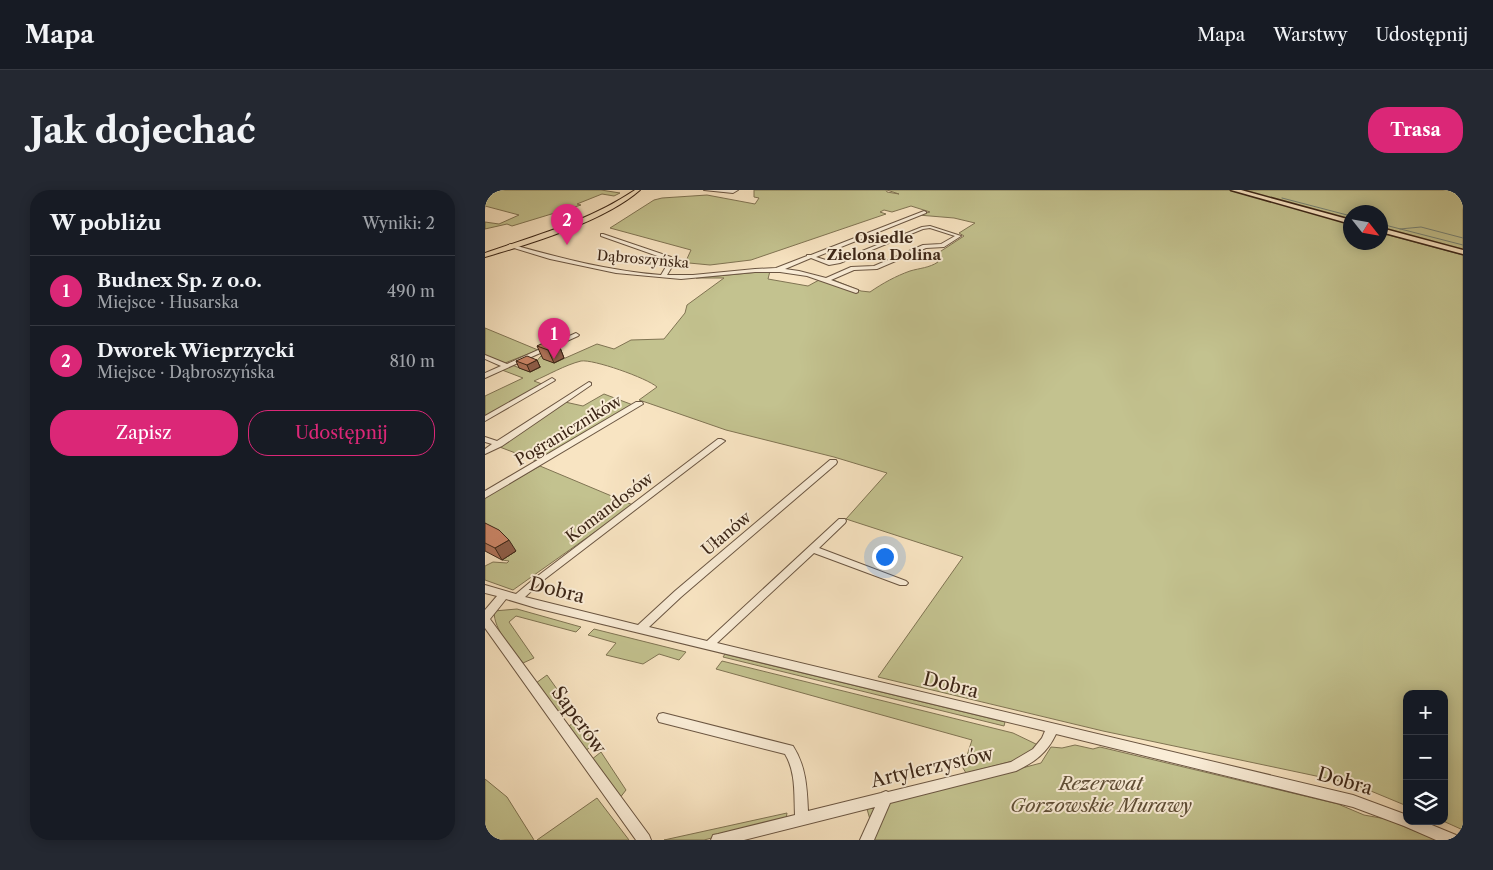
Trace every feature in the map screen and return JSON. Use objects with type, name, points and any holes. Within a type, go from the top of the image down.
[{"type":"highway","points":[[1234,190],[1343,218]]},
{"type":"highway","points":[[1244,190],[1343,218]]},
{"type":"highway","points":[[1388,230],[1463,250]]},
{"type":"main road","points":[[485,255],[601,212],[638,190]]},
{"type":"street","points":[[706,190],[736,190]]},
{"type":"street","name":"Dąbroszyńska","points":[[777,270],[924,212]]},
{"type":"street","points":[[894,223],[914,231]]},
{"type":"street","points":[[809,256],[829,263],[838,262],[914,231],[930,228],[959,236],[942,246],[925,246],[875,268],[853,268],[825,280]]},
{"type":"street","points":[[603,235],[669,258],[671,265],[663,276]]},
{"type":"street","name":"Dąbroszyńska","points":[[510,246],[562,262],[663,276],[701,276],[777,270],[809,275],[856,291]]},
{"type":"street","points":[[485,376],[576,335]]},
{"type":"street","points":[[485,357],[507,366]]},
{"type":"street","points":[[485,419],[552,380]]},
{"type":"street","points":[[485,452],[589,384]]},
{"type":"street","name":"Pograniczników","points":[[485,495],[639,404]]},
{"type":"street","points":[[485,440],[499,444]]},
{"type":"street","name":"Komandosów","points":[[517,599],[538,580],[721,441]]},
{"type":"street","name":"Ułanów","points":[[640,629],[692,581],[833,462]]},
{"type":"street","points":[[710,644],[842,521]]},
{"type":"street","points":[[813,549],[903,583]]},
{"type":"street","name":"Dobra","points":[[485,589],[503,596],[710,644],[1353,801],[1403,820]]},
{"type":"street","points":[[485,618],[503,596]]},
{"type":"street","name":"Saperów","points":[[485,618],[644,840]]},
{"type":"street","points":[[663,718],[789,750],[795,758],[797,766],[802,818]]},
{"type":"street","name":"Artylerzystów","points":[[717,840],[1005,769],[1027,761],[1042,750],[1052,728]]},
{"type":"street","points":[[867,840],[886,797]]},
{"type":"street","name":"Dobra","points":[[1416,825],[1451,840]]},
{"type":"green space","points":[[487,190],[601,190],[620,193],[614,196],[602,194],[577,204],[581,205],[512,226],[507,224],[485,229],[485,222],[499,224],[519,215],[485,206]]},
{"type":"green space","points":[[754,190],[886,190],[887,192],[899,194],[887,190],[1463,190],[1463,830],[1448,823],[1448,690],[1403,690],[1403,804],[1354,784],[1103,731],[878,677],[963,557],[846,519],[887,473],[834,457],[726,430],[639,400],[657,387],[632,374],[587,361],[569,365],[534,381],[542,384],[485,417],[485,396],[523,378],[502,370],[512,365],[530,372],[541,367],[534,364],[541,356],[554,363],[597,344],[614,349],[631,340],[664,339],[685,313],[687,305],[724,278],[696,278],[770,271],[768,279],[808,286],[819,280],[831,279],[861,291],[870,292],[900,275],[935,264],[938,262],[938,253],[964,236],[959,233],[975,223],[954,218],[918,215],[930,212],[911,206],[892,212],[884,210],[880,212],[886,214],[751,260],[710,265],[686,261],[691,250],[610,228],[654,200],[662,198],[707,195],[755,204],[759,198],[754,197]]},
{"type":"green space","points":[[485,328],[538,350],[505,363],[485,355]]},
{"type":"green space","points":[[604,394],[633,405],[539,462],[497,446],[565,402],[583,406]]},
{"type":"green space","points":[[540,466],[633,505],[513,590],[485,580],[485,566],[493,562],[507,563],[509,561],[502,560],[516,551],[485,530],[485,497]]},
{"type":"green space","points":[[517,609],[581,627],[576,632],[516,616],[509,622],[534,658],[523,663],[500,632],[494,611]]},
{"type":"green space","points":[[594,629],[686,652],[679,660],[659,654],[643,664],[606,655],[616,643],[588,635]]},
{"type":"green space","points":[[725,654],[1005,722],[1004,726],[723,657]]},
{"type":"green space","points":[[722,661],[1013,733],[1038,745],[1021,759],[966,773],[963,768],[972,740],[716,669]]},
{"type":"green space","points":[[547,675],[569,706],[557,712],[536,683]]},
{"type":"green space","points":[[574,714],[595,744],[585,751],[567,727],[577,721]]},
{"type":"green space","name":"Rezerwat Gorzowskie Murawy","points":[[1075,745],[1093,749],[1100,747],[1338,804],[1364,815],[1386,819],[1437,840],[863,840],[871,823],[867,809],[1041,763],[1051,747],[1062,748]]},
{"type":"green space","points":[[601,752],[626,790],[619,799],[591,760]]},
{"type":"green space","points":[[485,779],[507,797],[534,840],[485,840]]},
{"type":"green space","points":[[597,798],[629,840],[537,840]]},
{"type":"green space","points":[[787,813],[786,819],[704,840],[664,840]]},
{"type":"building","points":[[547,341],[559,345],[548,350],[537,346]]},
{"type":"building","points":[[527,356],[537,360],[527,365],[516,361]]},
{"type":"building","points":[[485,523],[499,530],[509,540],[495,548],[485,543]]},
{"type":"waterway","points":[[1282,198],[1343,214]]},
{"type":"waterway","points":[[1388,226],[1400,229]]},
{"type":"waterway","points":[[1400,229],[1421,227],[1463,238]]},
{"type":"waterway","points":[[1400,229],[1463,245]]},
{"type":"waterway","points":[[1388,235],[1463,255]]},
{"type":"place","name":"Dworek Wieprzycki","points":[[567,245]]},
{"type":"place","name":"Budnex Sp. z o.o.","points":[[554,359]]},
{"type":"district","name":"Osiedle Zielona Dolina","points":[[884,246]]}]
